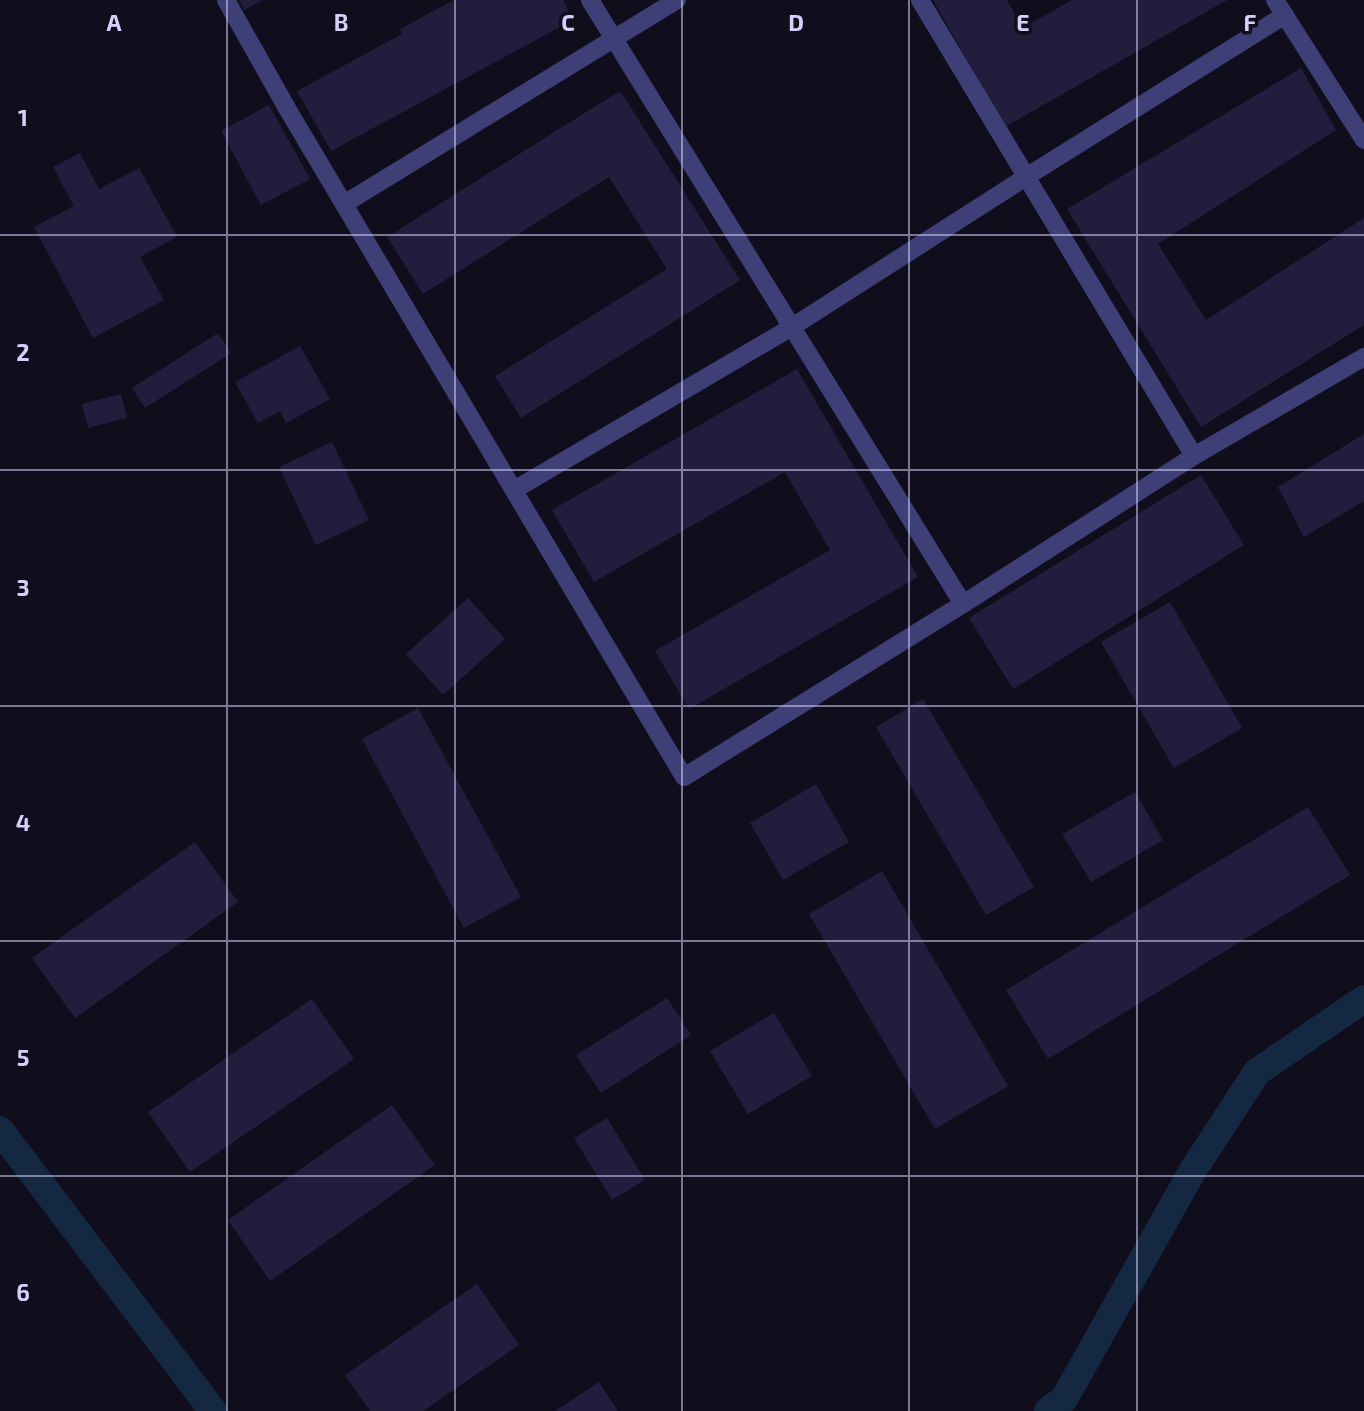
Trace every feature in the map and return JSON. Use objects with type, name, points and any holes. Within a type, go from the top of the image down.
[{"type":"lane","points":[[226,0],[684,777],[963,604],[1194,456],[1364,357]]},
{"type":"lane","points":[[590,0],[963,604]]},
{"type":"lane","points":[[344,204],[677,0]]},
{"type":"lane","points":[[919,0],[1194,456]]},
{"type":"lane","points":[[514,490],[792,327],[1026,177],[1280,8],[1364,140]]},
{"type":"building","points":[[239,0],[263,0],[244,10]]},
{"type":"building","points":[[454,0],[563,0],[573,20],[331,151],[297,91],[402,34],[400,29]]},
{"type":"building","points":[[933,0],[1007,0],[1023,28],[1072,0],[1227,0],[1005,127]]},
{"type":"building","points":[[1301,68],[1336,130],[1158,244],[1206,320],[1364,218],[1364,325],[1201,427],[1067,209]]},
{"type":"building","points":[[621,92],[740,280],[521,418],[495,376],[667,269],[609,177],[423,294],[387,237]]},
{"type":"building","points":[[269,105],[310,179],[261,205],[221,131]]},
{"type":"building","points":[[80,153],[99,189],[139,168],[177,237],[140,257],[164,300],[93,338],[34,227],[74,206],[53,167]]},
{"type":"building","points":[[218,333],[231,353],[145,408],[132,388]]},
{"type":"building","points":[[300,346],[330,399],[286,423],[280,411],[258,423],[235,382]]},
{"type":"building","points":[[797,369],[918,577],[689,709],[655,651],[830,550],[785,472],[594,582],[552,510]]},
{"type":"building","points":[[121,394],[127,418],[88,428],[82,404]]},
{"type":"building","points":[[1364,434],[1364,501],[1304,537],[1278,487]]},
{"type":"building","points":[[332,442],[369,520],[316,545],[279,467]]},
{"type":"building","points":[[1201,475],[1244,545],[1013,689],[969,618]]},
{"type":"building","points":[[468,598],[505,639],[443,695],[406,654]]},
{"type":"building","points":[[1170,602],[1242,728],[1174,768],[1101,642]]},
{"type":"building","points":[[923,699],[1034,887],[986,915],[876,727]]},
{"type":"building","points":[[418,708],[521,897],[464,928],[362,739]]},
{"type":"building","points":[[816,784],[849,842],[783,880],[750,823]]},
{"type":"building","points":[[1135,792],[1163,840],[1091,882],[1062,834]]},
{"type":"building","points":[[1308,807],[1350,875],[1048,1059],[1006,990]]},
{"type":"building","points":[[195,842],[238,902],[75,1018],[32,958]]},
{"type":"building","points":[[882,871],[1008,1086],[935,1129],[809,914]]},
{"type":"building","points":[[667,998],[691,1035],[601,1093],[576,1055]]},
{"type":"building","points":[[312,999],[354,1059],[190,1172],[148,1112]]},
{"type":"building","points":[[774,1013],[812,1076],[748,1114],[710,1051]]},
{"type":"building","points":[[392,1105],[435,1165],[270,1281],[228,1220]]},
{"type":"building","points":[[607,1118],[645,1180],[612,1200],[574,1138]]},
{"type":"building","points":[[477,1284],[519,1345],[423,1411],[370,1411],[345,1375]]},
{"type":"building","points":[[599,1382],[618,1411],[555,1411]]},
{"type":"waterway","points":[[1048,1411],[1064,1399],[1193,1170],[1257,1072],[1364,999]]},
{"type":"waterway","points":[[0,1130],[213,1411]]}]
